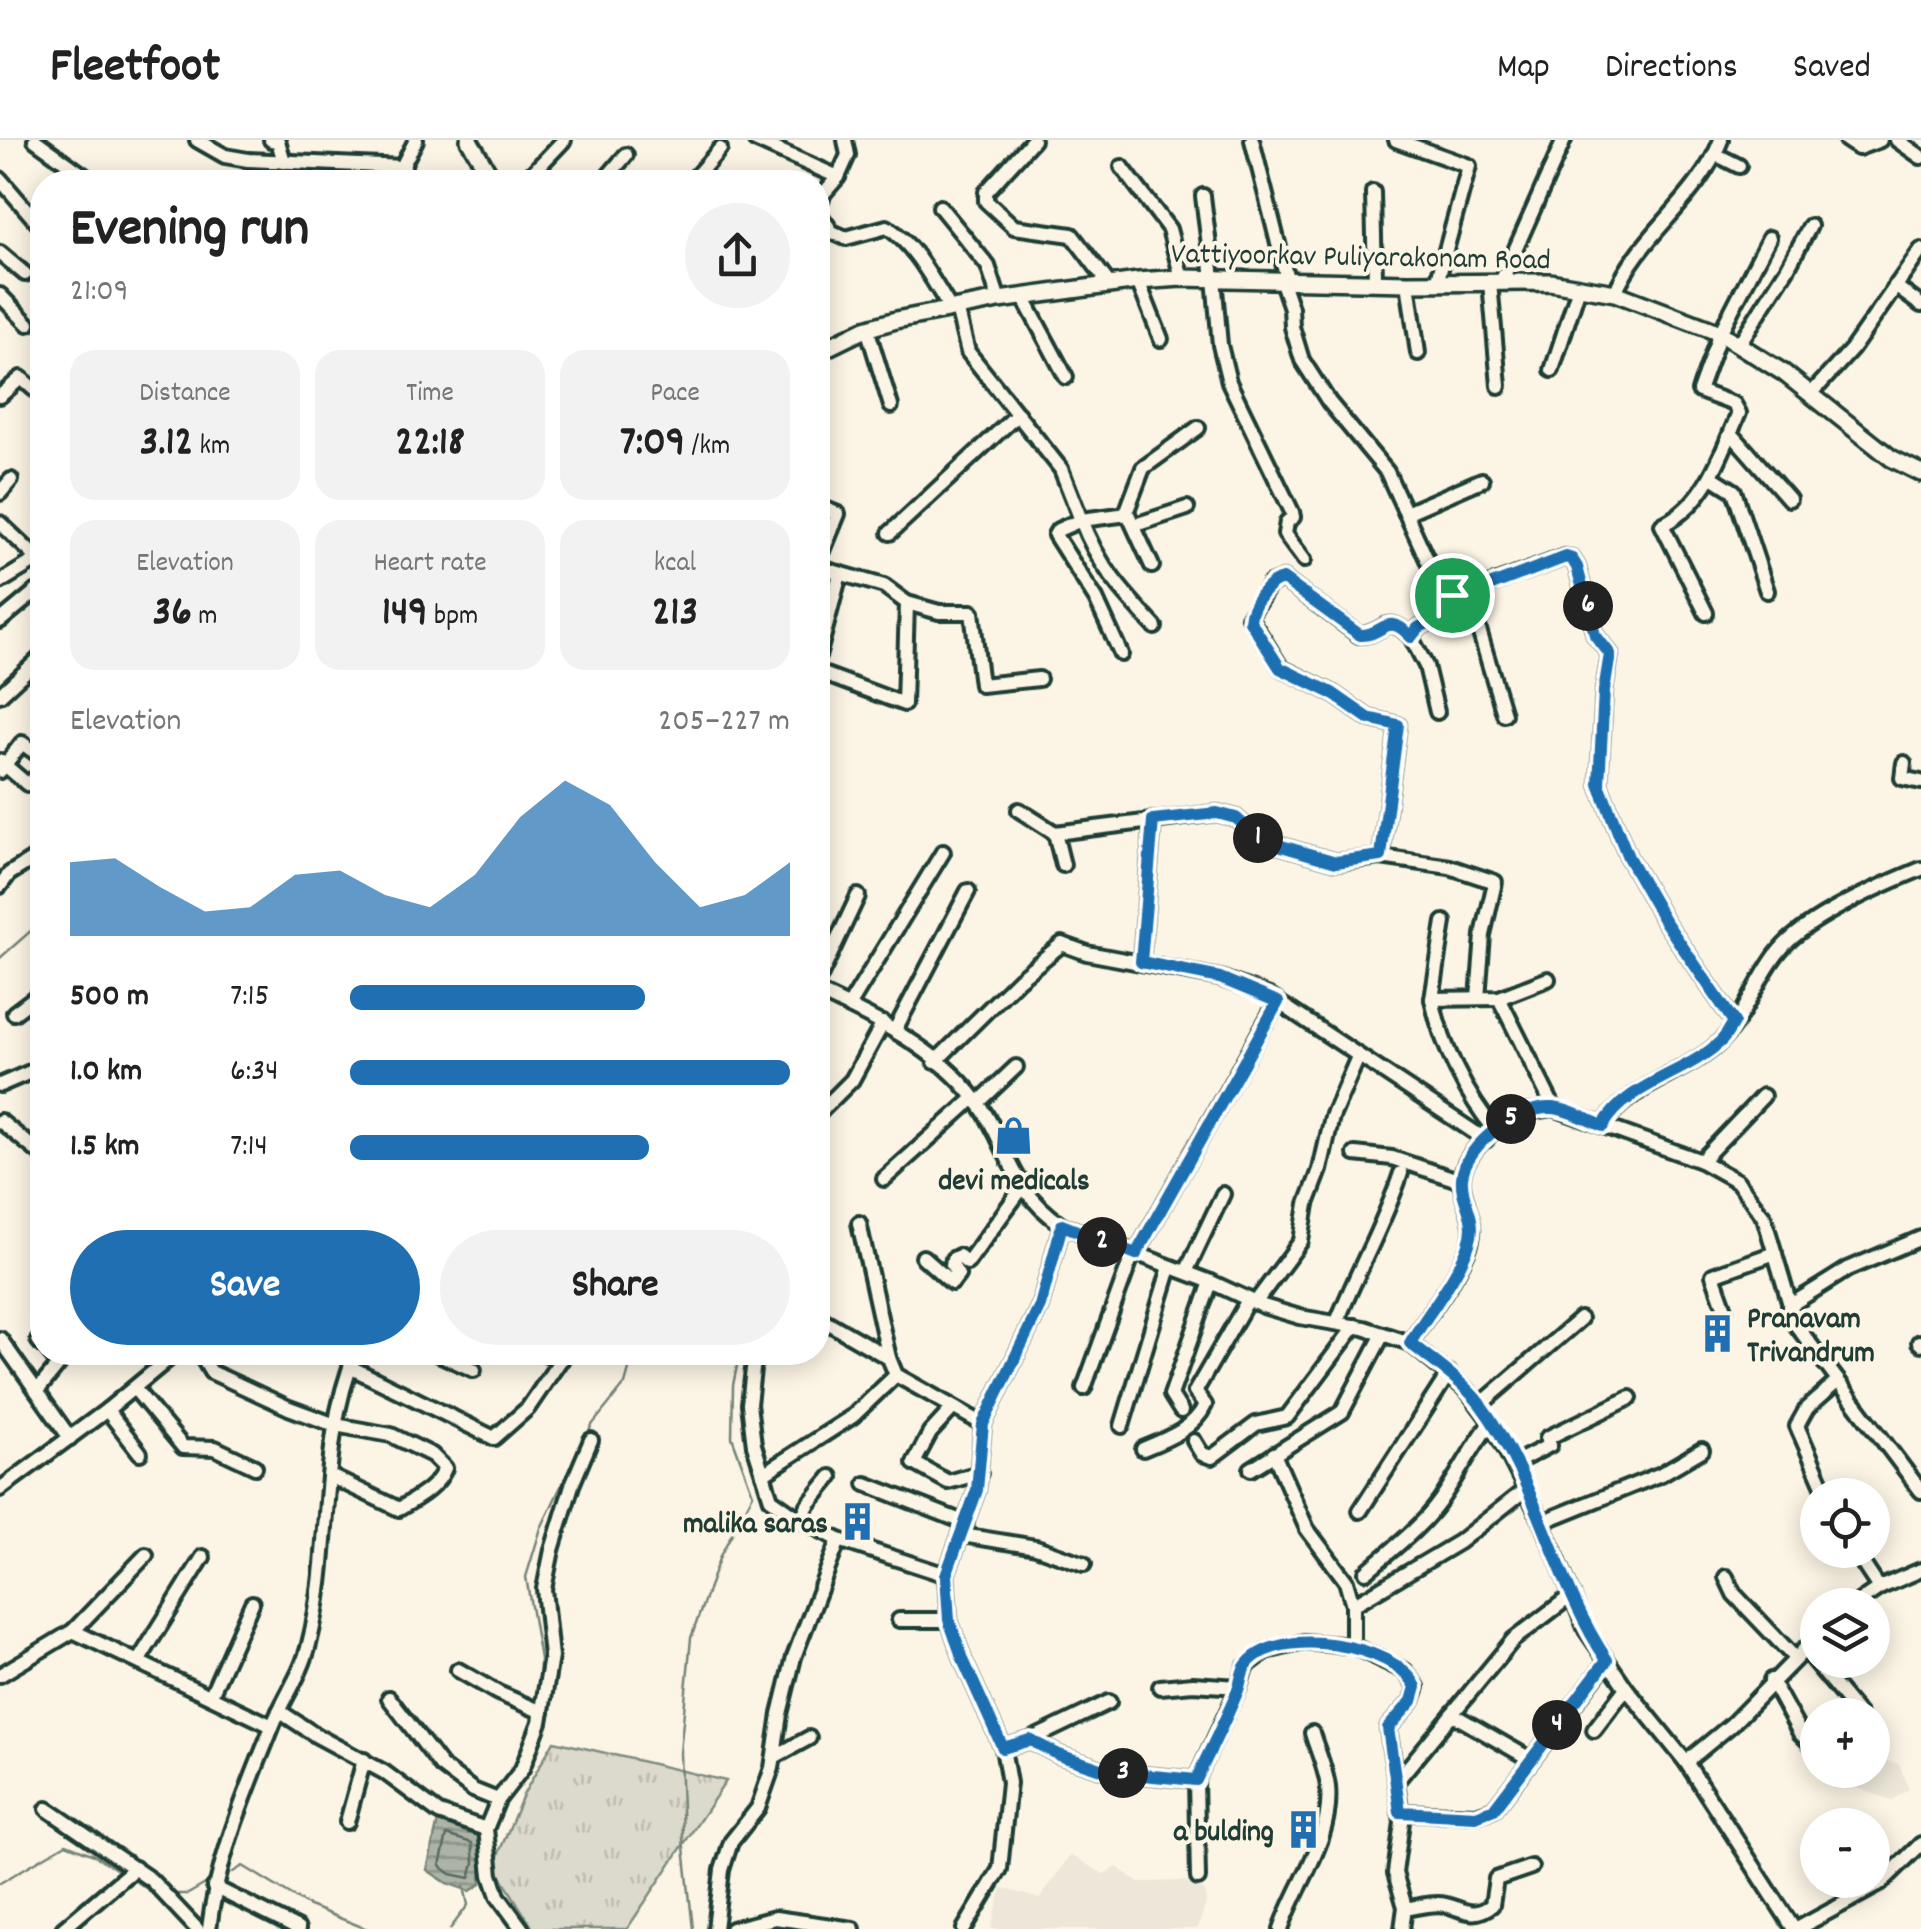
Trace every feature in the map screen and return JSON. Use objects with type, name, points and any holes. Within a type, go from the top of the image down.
[{"type":"main road","points":[[469,140],[487,170]]},
{"type":"main road","name":"Vattiyoorkav Puliyarakonam Road","points":[[830,346],[867,328],[954,308],[1138,281],[1214,278],[1408,284],[1550,282],[1615,293],[1720,333],[1811,394],[1891,458],[1921,473]]},
{"type":"street","points":[[36,140],[77,170]]},
{"type":"street","points":[[197,140],[226,156],[404,167]]},
{"type":"street","points":[[271,140],[278,141],[284,162]]},
{"type":"street","points":[[402,170],[416,140]]},
{"type":"street","points":[[535,170],[564,140]]},
{"type":"street","points":[[755,140],[822,170]]},
{"type":"street","points":[[830,186],[848,154],[846,140]]},
{"type":"street","points":[[1033,140],[986,192],[986,201],[1014,227],[1072,235],[1110,284]]},
{"type":"street","points":[[1252,140],[1302,360],[1328,402],[1387,472],[1440,588],[1452,595],[1468,594],[1566,557],[1577,567],[1595,635],[1610,654],[1599,784],[1637,872],[1664,920],[1734,1022]]},
{"type":"street","points":[[1396,140],[1469,166],[1436,283]]},
{"type":"street","points":[[1499,386],[1495,282],[1564,140]]},
{"type":"street","points":[[1615,293],[1624,272],[1699,184],[1721,140]]},
{"type":"street","points":[[1846,140],[1858,148],[1880,140]]},
{"type":"street","points":[[1897,140],[1921,156]]},
{"type":"street","points":[[702,170],[720,149]]},
{"type":"street","points":[[1715,154],[1740,166]]},
{"type":"street","points":[[613,170],[626,155]]},
{"type":"street","points":[[1122,167],[1169,229],[1182,278]]},
{"type":"street","points":[[830,173],[838,177]]},
{"type":"street","points":[[0,179],[30,214]]},
{"type":"street","points":[[1373,192],[1374,281]]},
{"type":"street","points":[[1203,196],[1220,345],[1230,382],[1292,512],[1285,534],[1304,560]]},
{"type":"street","points":[[940,207],[988,266],[999,300]]},
{"type":"street","points":[[1739,344],[1810,226]]},
{"type":"street","points":[[830,229],[846,238],[887,227],[915,253],[954,308],[968,352],[1061,469],[1093,550],[1109,578],[1154,627]]},
{"type":"street","points":[[1706,613],[1662,524],[1690,506],[1712,477],[1730,433],[1739,408],[1699,391],[1720,333],[1769,238]]},
{"type":"street","points":[[0,253],[25,274]]},
{"type":"street","points":[[1811,394],[1852,349],[1920,253]]},
{"type":"street","points":[[1138,281],[1161,340]]},
{"type":"street","points":[[1408,284],[1418,353]]},
{"type":"street","points":[[1894,286],[1921,305]]},
{"type":"street","points":[[1552,370],[1579,287]]},
{"type":"street","points":[[0,295],[28,324]]},
{"type":"street","points":[[1023,297],[1066,377]]},
{"type":"street","points":[[867,328],[891,406]]},
{"type":"street","points":[[0,396],[21,378],[30,386]]},
{"type":"street","points":[[890,532],[1018,414]]},
{"type":"street","points":[[1152,566],[1130,519],[1142,468],[1198,428]]},
{"type":"street","points":[[1730,433],[1789,498]]},
{"type":"street","points":[[1712,477],[1734,491],[1767,591]]},
{"type":"street","points":[[0,493],[11,480]]},
{"type":"street","points":[[1406,513],[1482,480]]},
{"type":"street","points":[[1121,654],[1096,599],[1055,534],[1081,520],[1130,519],[1187,508]]},
{"type":"street","points":[[830,511],[838,514],[830,534]]},
{"type":"street","points":[[0,522],[30,550]]},
{"type":"street","points":[[0,582],[30,566]]},
{"type":"street","points":[[830,570],[884,586],[906,603],[939,612],[972,612],[981,685],[1039,679]]},
{"type":"street","points":[[830,612],[840,574]]},
{"type":"street","points":[[1381,856],[1398,725],[1368,718],[1332,693],[1280,668],[1249,618],[1270,584],[1283,579],[1360,635],[1368,635],[1384,624],[1394,624],[1411,637],[1426,666],[1437,712]]},
{"type":"street","points":[[1468,594],[1504,714]]},
{"type":"street","points":[[1411,637],[1418,628],[1452,610],[1452,595]]},
{"type":"street","points":[[0,621],[30,596]]},
{"type":"street","points":[[830,676],[904,704],[906,603]]},
{"type":"street","points":[[0,695],[30,669]]},
{"type":"street","points":[[30,749],[22,744],[1,765],[27,784],[30,782]]},
{"type":"street","points":[[1904,763],[1902,778],[1921,782]]},
{"type":"street","points":[[1019,810],[1055,833],[1217,813],[1236,818],[1261,840],[1336,862],[1381,856],[1450,866],[1495,882],[1483,935],[1478,998]]},
{"type":"street","points":[[1141,962],[1153,820]]},
{"type":"street","points":[[1055,833],[1063,865]]},
{"type":"street","points":[[849,1006],[943,852]]},
{"type":"street","points":[[0,886],[9,874],[30,861]]},
{"type":"street","points":[[1603,1126],[1610,1112],[1721,1042],[1781,948],[1873,889],[1921,870]]},
{"type":"street","points":[[830,1102],[852,1080],[889,1027],[968,891]]},
{"type":"street","points":[[830,956],[858,896]]},
{"type":"street","points":[[1444,922],[1432,999],[1436,1022],[1491,1135]]},
{"type":"street","points":[[935,1062],[1019,979],[1062,944],[1087,954],[1220,978],[1278,1002],[1358,1058],[1491,1135]]},
{"type":"street","points":[[1432,999],[1499,998],[1548,979]]},
{"type":"street","points":[[830,997],[889,1027],[935,1062],[976,1101],[1022,1188],[1062,1225],[1186,1272],[1252,1302],[1410,1343],[1449,1374],[1480,1405],[1514,1464],[1586,1630],[1626,1688],[1686,1762],[1796,1929],[1880,1884],[1921,1844]]},
{"type":"street","points":[[1499,998],[1554,1108]]},
{"type":"street","points":[[14,1014],[30,1001]]},
{"type":"street","points":[[1084,1388],[1135,1254],[1278,1002]]},
{"type":"street","points":[[1143,1449],[1185,1429],[1204,1410],[1205,1404],[1195,1392],[1252,1302],[1301,1241],[1332,1117],[1358,1058]]},
{"type":"street","points":[[884,1179],[1016,1067]]},
{"type":"street","points":[[0,1086],[30,1073]]},
{"type":"street","points":[[1701,1162],[1763,1096]]},
{"type":"street","points":[[1410,1343],[1468,1250],[1475,1226],[1462,1181],[1472,1154],[1518,1115],[1554,1108],[1701,1162],[1730,1176],[1750,1196],[1764,1216],[1796,1324],[1921,1491]]},
{"type":"street","points":[[0,1121],[30,1145]]},
{"type":"street","points":[[1355,1154],[1392,1158],[1462,1181]]},
{"type":"street","points":[[1336,1322],[1380,1233],[1401,1172]]},
{"type":"street","points":[[922,1257],[952,1284],[958,1275],[953,1259],[959,1256],[967,1263],[1022,1188]]},
{"type":"street","points":[[1186,1272],[1223,1194]]},
{"type":"street","points":[[859,1223],[896,1376],[983,1424]]},
{"type":"street","points":[[964,1929],[990,1890],[1004,1851],[1009,1784],[1003,1748],[949,1620],[946,1575],[980,1472],[983,1424],[1040,1306],[1062,1225]]},
{"type":"street","points":[[1789,1306],[1848,1269],[1914,1241],[1921,1254]]},
{"type":"street","points":[[1724,1309],[1713,1275],[1775,1254]]},
{"type":"street","points":[[1122,1426],[1170,1267]]},
{"type":"street","points":[[1181,1411],[1171,1395],[1210,1282]]},
{"type":"street","points":[[1480,1405],[1580,1319]]},
{"type":"street","points":[[830,1324],[889,1358]]},
{"type":"street","points":[[1194,1442],[1202,1454],[1212,1457],[1256,1424],[1287,1416],[1355,1326]]},
{"type":"street","points":[[1251,1469],[1342,1412],[1383,1334]]},
{"type":"street","points":[[0,1339],[70,1438]]},
{"type":"street","points":[[37,1390],[58,1365]]},
{"type":"street","points":[[0,1489],[161,1365]]},
{"type":"street","points":[[207,1365],[211,1372],[288,1408],[335,1425],[391,1434],[432,1455],[445,1468],[441,1478],[424,1494],[399,1509],[330,1476]]},
{"type":"street","points":[[463,1365],[474,1370]]},
{"type":"street","points":[[209,1929],[214,1888],[230,1835],[272,1726],[309,1646],[335,1425],[350,1367],[494,1438],[528,1408],[558,1365]]},
{"type":"street","points":[[754,1365],[748,1404],[754,1444],[771,1499],[800,1520],[839,1540],[946,1575]]},
{"type":"street","points":[[1360,1511],[1449,1374]]},
{"type":"street","points":[[763,1474],[853,1416],[896,1376]]},
{"type":"street","points":[[1820,1478],[1797,1426],[1807,1408],[1838,1380]]},
{"type":"street","points":[[134,1388],[183,1448],[216,1448],[256,1467]]},
{"type":"street","points":[[1514,1464],[1550,1445],[1547,1438],[1630,1398]]},
{"type":"street","points":[[952,1409],[930,1433],[914,1463],[948,1482],[980,1472]]},
{"type":"street","points":[[107,1410],[140,1452]]},
{"type":"street","points":[[1366,1572],[1440,1501],[1466,1454],[1491,1422]]},
{"type":"street","points":[[522,1929],[498,1896],[491,1875],[486,1829],[498,1800],[522,1769],[542,1712],[551,1657],[544,1589],[572,1485],[591,1440]]},
{"type":"street","points":[[1542,1522],[1661,1474],[1702,1450]]},
{"type":"street","points":[[1274,1454],[1307,1529],[1346,1581],[1353,1605],[1353,1646]]},
{"type":"street","points":[[800,1520],[831,1477]]},
{"type":"street","points":[[866,1484],[964,1529],[1084,1564]]},
{"type":"street","points":[[1353,1605],[1459,1542],[1526,1490]]},
{"type":"street","points":[[715,1929],[722,1870],[731,1842],[758,1808],[774,1757],[794,1657],[839,1540]]},
{"type":"street","points":[[0,1675],[73,1631],[146,1555]]},
{"type":"street","points":[[139,1660],[203,1557]]},
{"type":"street","points":[[1865,1568],[1878,1588],[1921,1570]]},
{"type":"street","points":[[1686,1762],[1731,1725],[1800,1654],[1734,1594],[1726,1577]]},
{"type":"street","points":[[1396,1782],[1520,1633],[1572,1594]]},
{"type":"street","points":[[212,1695],[252,1603]]},
{"type":"street","points":[[900,1620],[949,1620]]},
{"type":"street","points":[[73,1631],[272,1726]]},
{"type":"street","points":[[1198,1878],[1196,1780],[1240,1687],[1245,1667],[1266,1652],[1315,1641],[1353,1646],[1405,1671],[1415,1682],[1415,1697],[1388,1728],[1402,1822],[1395,1873],[1405,1909],[1402,1929]]},
{"type":"street","points":[[1400,1812],[1476,1816],[1494,1809],[1607,1660]]},
{"type":"street","points":[[458,1670],[542,1712]]},
{"type":"street","points":[[1823,1678],[1843,1698]]},
{"type":"street","points":[[1771,1680],[1800,1733]]},
{"type":"street","points":[[1160,1687],[1240,1687]]},
{"type":"street","points":[[1594,1730],[1626,1688]]},
{"type":"street","points":[[389,1698],[441,1766],[473,1790],[498,1800]]},
{"type":"street","points":[[1003,1748],[1030,1740],[1109,1702]]},
{"type":"street","points":[[280,1711],[364,1760],[439,1813],[486,1829]]},
{"type":"street","points":[[1452,1714],[1530,1760]]},
{"type":"street","points":[[1281,1929],[1325,1833],[1328,1787],[1312,1733]]},
{"type":"street","points":[[774,1757],[809,1738]]},
{"type":"street","points":[[1030,1740],[1059,1755],[1110,1772],[1196,1780]]},
{"type":"street","points":[[346,1822],[364,1760]]},
{"type":"street","points":[[47,1809],[151,1880],[197,1929]]},
{"type":"street","points":[[1405,1909],[1441,1904],[1471,1914],[1482,1912],[1492,1905],[1496,1878],[1531,1867]]},
{"type":"street","points":[[63,1929],[135,1868]]},
{"type":"street","points":[[214,1888],[298,1929]]},
{"type":"street","points":[[732,1929],[775,1918],[853,1929]]},
{"type":"shaded area","points":[[1890,1762],[1899,1764],[1909,1789],[1892,1800],[1856,1788],[1890,1788]]},
{"type":"shaded area","points":[[1070,1855],[1104,1874],[1117,1867],[1138,1882],[1184,1881],[1205,1891],[1206,1904],[1197,1929],[991,1929],[1002,1888],[1040,1899]]},
{"type":"green space","points":[[554,1741],[726,1781],[627,1929],[533,1929],[494,1865],[523,1795]]},
{"type":"water","points":[[438,1821],[482,1834],[481,1884],[470,1891],[427,1870]]},
{"type":"waterway","points":[[0,958],[30,932]]},
{"type":"waterway","points":[[539,1693],[540,1659],[526,1577],[541,1528],[565,1478],[592,1425],[625,1384],[630,1365]]},
{"type":"waterway","points":[[693,1929],[683,1838],[680,1753],[691,1638],[720,1556],[753,1494],[732,1437],[737,1365]]},
{"type":"waterway","points":[[500,1787],[519,1761]]},
{"type":"waterway","points":[[0,1883],[66,1844],[119,1871]]},
{"type":"waterway","points":[[233,1872],[243,1866],[307,1905],[367,1929]]},
{"type":"waterway","points":[[133,1880],[155,1894]]},
{"type":"waterway","points":[[176,1894],[188,1894],[207,1883]]},
{"type":"waterway","points":[[450,1929],[468,1905],[464,1886]]},
{"type":"place","name":"devi medicals","points":[[1014,1135]]},
{"type":"place","name":"Pranavam Trivandrum","points":[[1717,1334]]},
{"type":"place","name":"malika saras","points":[[858,1522]]},
{"type":"place","name":"a bulding","points":[[1304,1830]]},
{"type":"route","points":[[1566,557],[1572,559],[1595,635],[1610,654],[1599,784],[1628,857],[1664,920],[1734,1022],[1721,1042],[1610,1112],[1603,1126],[1554,1108],[1538,1110],[1518,1115],[1472,1154],[1461,1183],[1475,1226],[1468,1250],[1410,1343],[1468,1390],[1491,1422],[1542,1522],[1586,1630],[1607,1660],[1494,1809],[1476,1816],[1400,1812],[1388,1728],[1412,1701],[1415,1682],[1405,1671],[1353,1646],[1304,1642],[1266,1652],[1245,1667],[1240,1687],[1196,1780],[1110,1772],[1059,1755],[1030,1740],[1003,1748],[964,1662],[946,1602],[946,1575],[977,1490],[983,1424],[1040,1306],[1062,1225],[1136,1254],[1278,1002],[1220,978],[1141,962],[1153,820],[1217,813],[1236,818],[1261,840],[1336,862],[1381,856],[1398,725],[1368,718],[1332,693],[1280,668],[1250,621],[1250,614],[1270,584],[1283,579],[1360,635],[1368,635],[1384,624],[1394,624],[1411,637],[1418,628],[1452,610],[1452,595],[1468,594],[1566,557]]}]
